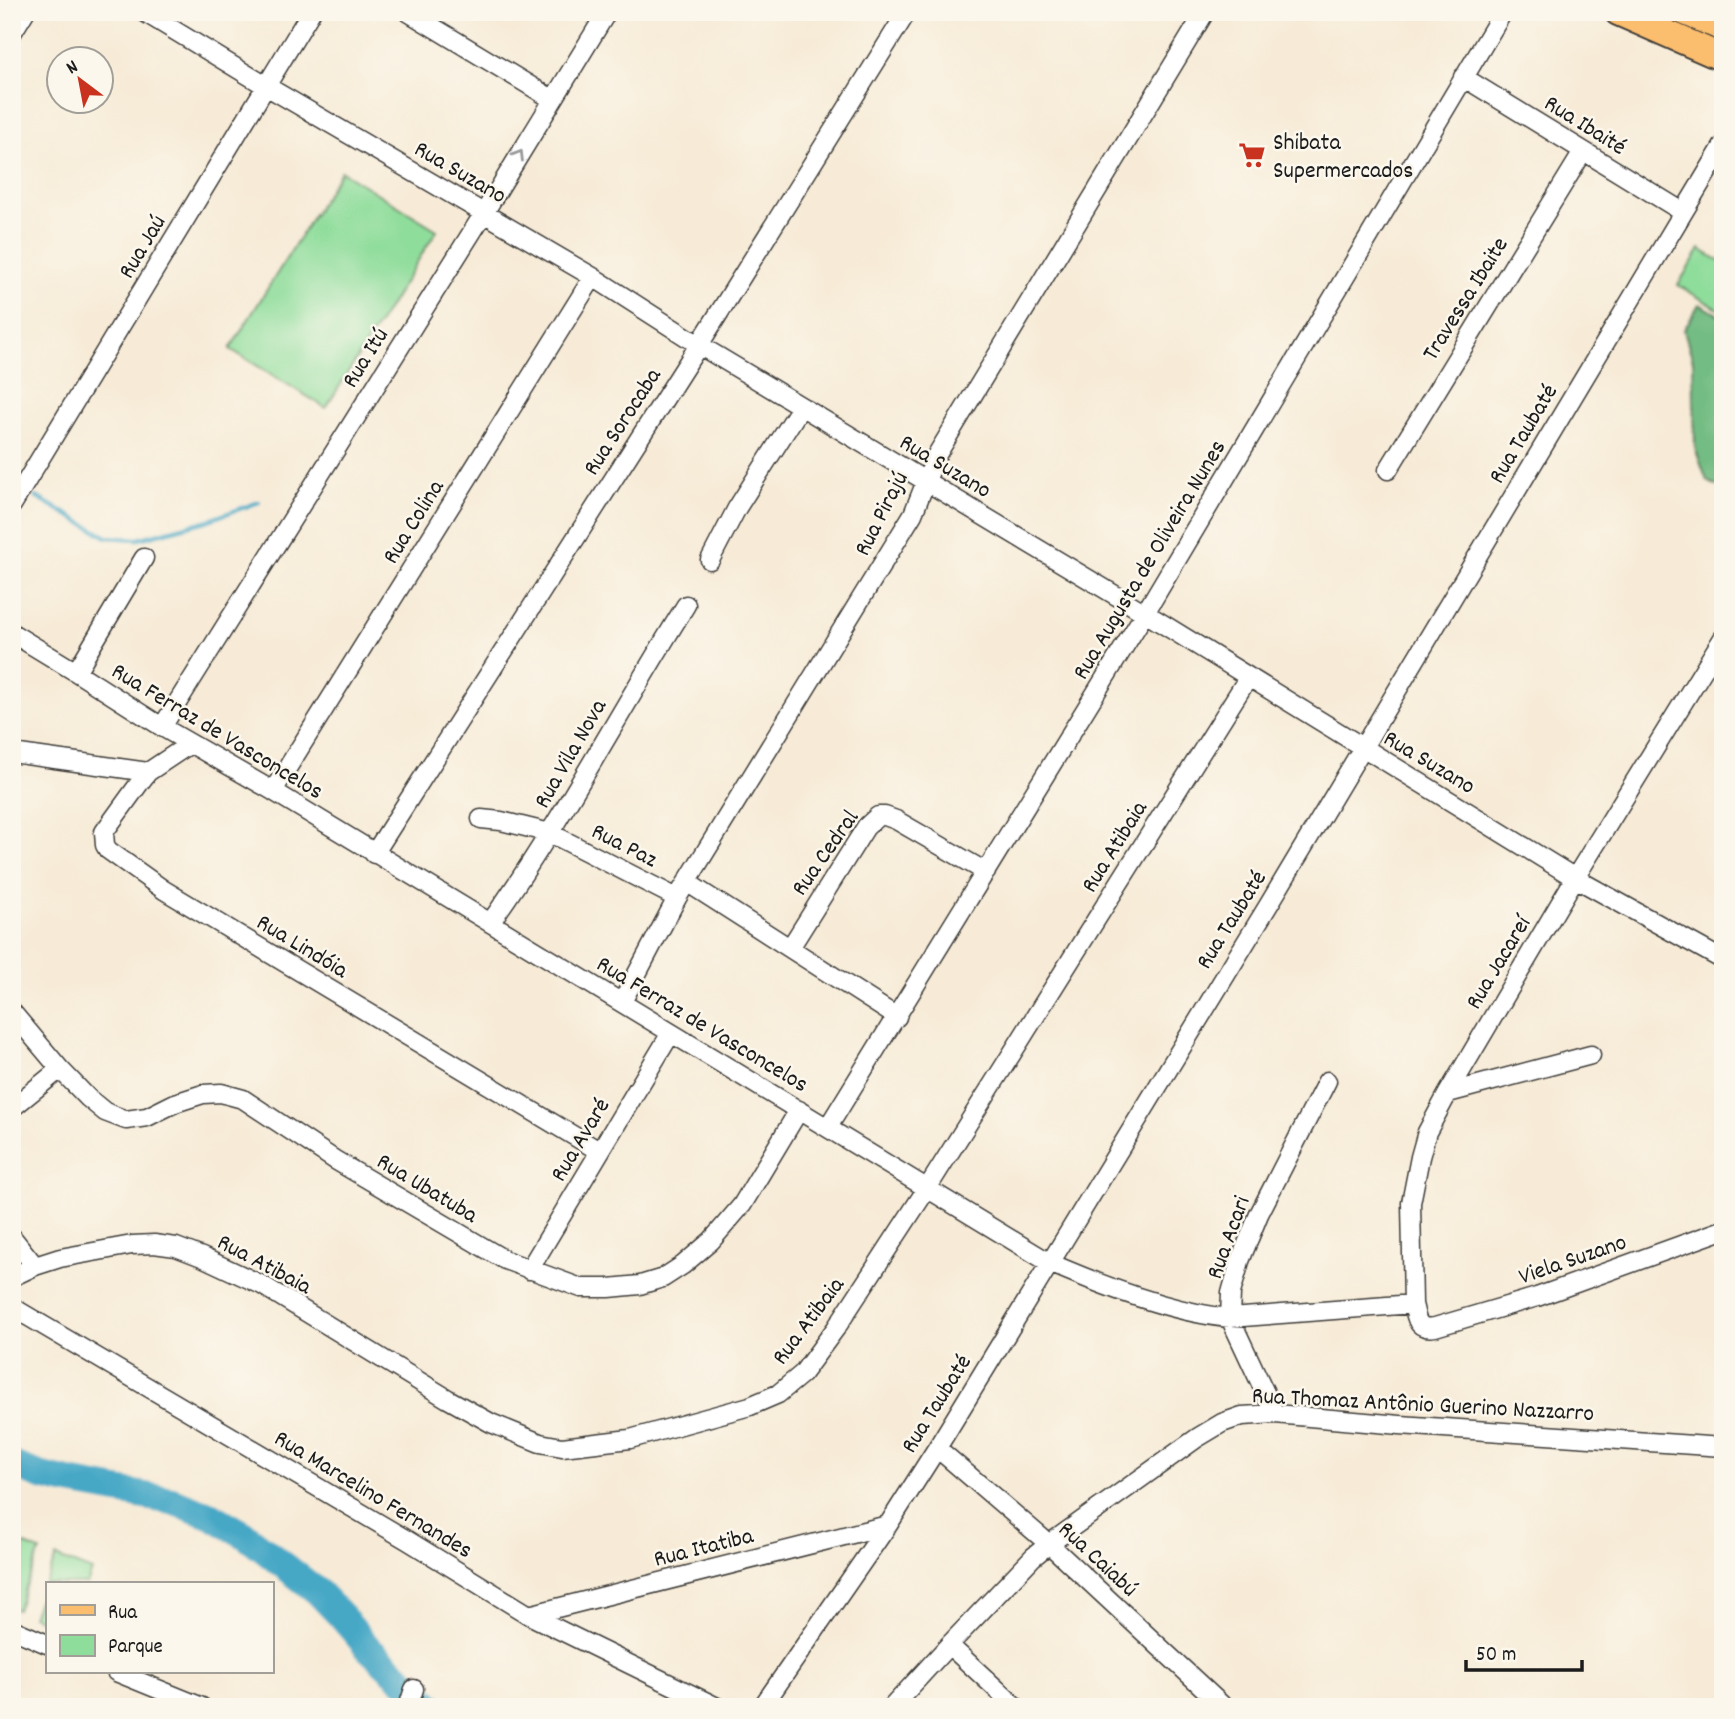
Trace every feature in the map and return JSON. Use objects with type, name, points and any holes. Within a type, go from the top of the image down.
[{"type":"main road","points":[[1618,12],[1723,58]]},
{"type":"main road","points":[[1685,12],[1723,28]]},
{"type":"street","points":[[12,33],[25,12]]},
{"type":"street","name":"Rua Suzano","points":[[144,12],[593,277],[699,345],[1145,613],[1575,878],[1723,960]]},
{"type":"street","name":"Rua Jaú","points":[[12,505],[311,12]]},
{"type":"street","points":[[408,12],[552,99]]},
{"type":"street","name":"Rua Itú","points":[[162,727],[607,12]]},
{"type":"street","name":"Rua Sorocaba","points":[[374,854],[699,345],[907,12]]},
{"type":"street","name":"Rua Pirajú","points":[[622,1002],[677,898],[913,514],[936,456],[1205,12]]},
{"type":"street","name":"Rua Augusta de Oliveira Nunes","points":[[828,1127],[1145,613],[1503,12]]},
{"type":"street","name":"Rua Ibaité","points":[[1463,77],[1683,212]]},
{"type":"street","name":"Rua Taubaté","points":[[762,1707],[888,1525],[1051,1263],[1723,146]]},
{"type":"street","name":"Travessa Ibaite","points":[[1388,470],[1583,152]]},
{"type":"street","name":"Rua Colina","points":[[272,791],[593,277]]},
{"type":"street","points":[[710,560],[737,508],[801,407]]},
{"type":"street","points":[[76,672],[144,558]]},
{"type":"street","name":"Rua Vila Nova","points":[[490,923],[550,833],[686,605]]},
{"type":"street","name":"Rua Ferraz de Vasconcelos","points":[[12,633],[190,744],[1051,1263],[1079,1276],[1154,1302],[1206,1316],[1230,1318],[1413,1304]]},
{"type":"street","name":"Rua Jacareí","points":[[1413,1304],[1411,1203],[1427,1132],[1575,878],[1723,638]]},
{"type":"street","name":"Rua Atibaia","points":[[12,1277],[60,1258],[132,1245],[176,1247],[262,1285],[491,1423],[540,1443],[562,1447],[631,1439],[750,1406],[778,1394],[802,1374],[836,1328],[928,1187],[1248,678]]},
{"type":"street","name":"Rua Lindóia","points":[[190,744],[148,772],[104,832],[108,850],[164,890],[599,1151]]},
{"type":"street","points":[[12,752],[148,772]]},
{"type":"street","name":"Rua Cedral","points":[[790,948],[866,827],[877,816],[896,820],[986,872]]},
{"type":"street","name":"Rua Paz","points":[[481,819],[550,833],[677,898]]},
{"type":"street","points":[[688,883],[897,1017]]},
{"type":"street","name":"Rua Ubatuba","points":[[12,1012],[60,1069],[105,1112],[126,1120],[147,1117],[175,1103],[203,1094],[221,1093],[243,1099],[335,1160],[505,1260],[581,1288],[640,1285],[663,1278],[684,1265],[711,1241],[742,1205],[799,1110]]},
{"type":"street","name":"Rua Avaré","points":[[529,1270],[671,1033]]},
{"type":"street","points":[[1448,1093],[1591,1055]]},
{"type":"street","points":[[12,1108],[60,1069]]},
{"type":"street","name":"Rua Acari","points":[[1275,1414],[1230,1318],[1231,1293],[1240,1261],[1259,1214],[1327,1081]]},
{"type":"street","name":"Viela Suzano","points":[[1413,1304],[1419,1324],[1426,1329],[1435,1327],[1536,1297],[1723,1230]]},
{"type":"street","points":[[12,1237],[35,1266]]},
{"type":"street","name":"Rua Marcelino Fernandes","points":[[12,1307],[530,1615],[717,1707]]},
{"type":"street","name":"Rua Thomaz Antônio Guerino Nazzarro","points":[[892,1707],[1033,1557],[1186,1446],[1222,1423],[1242,1416],[1275,1414],[1400,1426],[1723,1447]]},
{"type":"street","name":"Rua Caiabú","points":[[937,1448],[1049,1544],[1224,1707]]},
{"type":"street","name":"Rua Itatiba","points":[[530,1615],[888,1525]]},
{"type":"street","points":[[12,1629],[46,1644]]},
{"type":"street","points":[[948,1645],[1016,1707]]},
{"type":"street","points":[[121,1674],[202,1707]]},
{"type":"street","points":[[408,1707],[414,1689]]},
{"type":"green space","points":[[341,171],[437,230],[326,408],[230,349]]},
{"type":"green space","points":[[1700,249],[1723,263],[1723,312],[1678,285]]},
{"type":"green space","points":[[1699,304],[1723,317],[1723,489],[1707,481],[1695,448],[1693,361],[1684,330]]},
{"type":"green space","points":[[12,1540],[40,1551],[17,1610],[12,1608]]},
{"type":"green space","points":[[56,1557],[92,1571],[88,1582],[46,1582],[46,1622],[32,1616]]},
{"type":"waterway","points":[[36,497],[107,537],[138,539],[206,521],[259,502]]},
{"type":"waterway","points":[[12,1465],[64,1481],[172,1501],[212,1516],[245,1535],[318,1592],[369,1649],[433,1707]]},
{"type":"place","name":"Shibata Supermercados","points":[[1252,155]]}]
